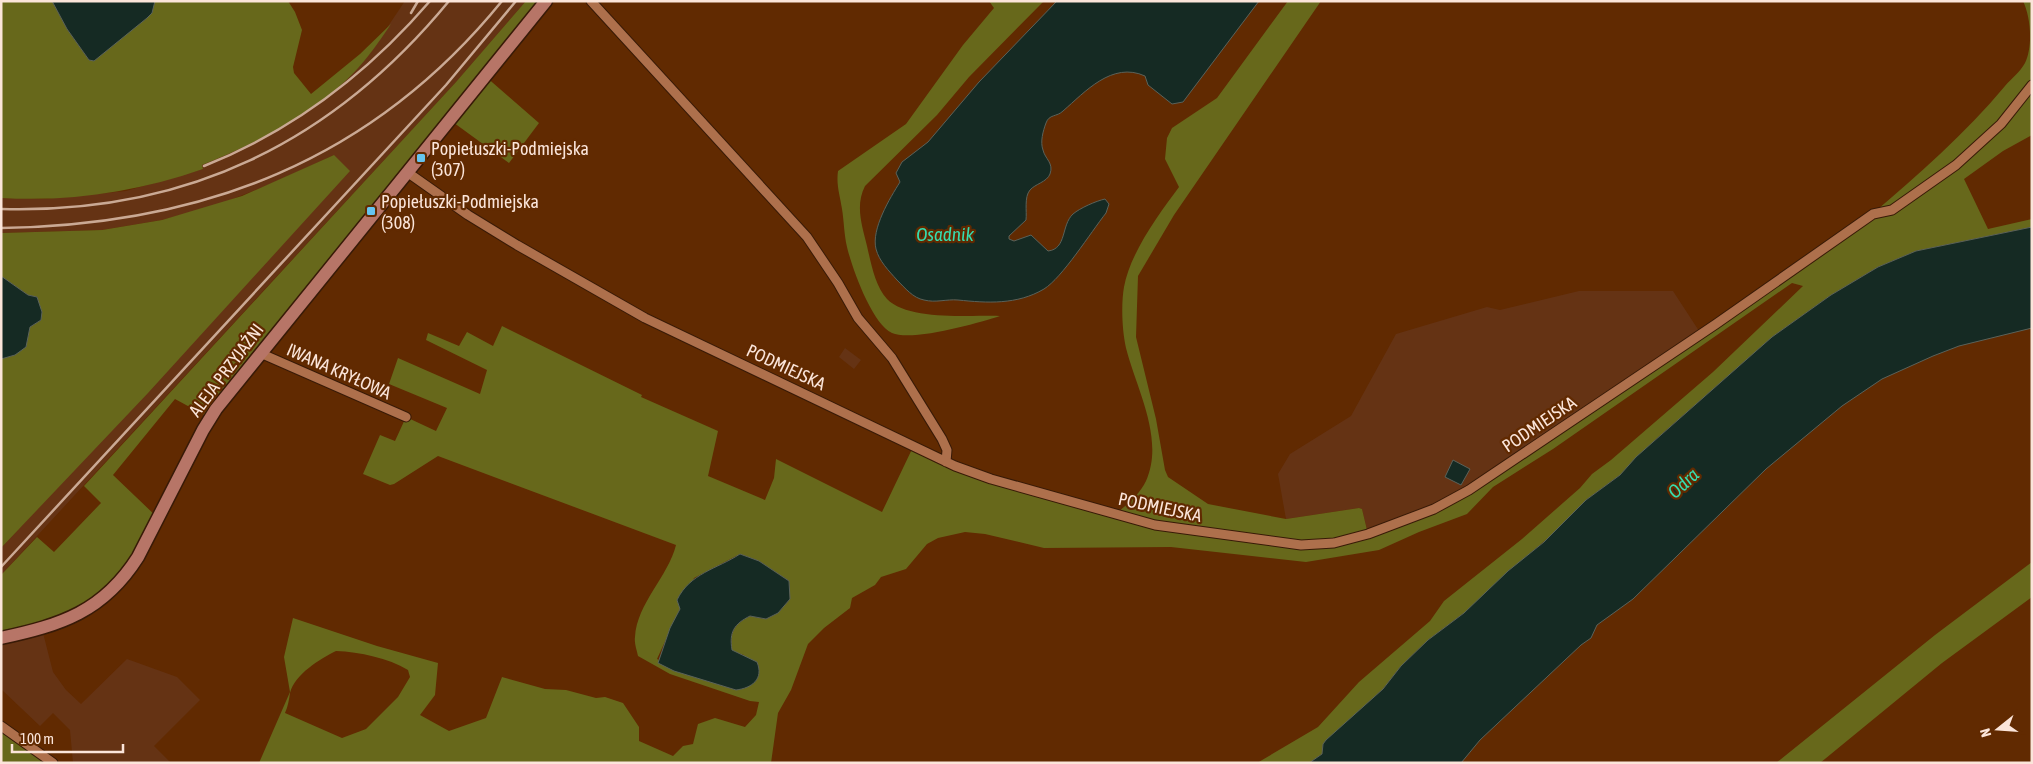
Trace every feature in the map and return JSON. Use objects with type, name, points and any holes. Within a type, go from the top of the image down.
[{"type":"main road","name":"ALEJA PRZYJAŹNI","points":[[1,638],[42,629],[67,620],[96,601],[128,572],[142,550],[210,418],[260,353],[546,1]]},
{"type":"street","points":[[592,1],[807,237],[838,282],[858,318],[892,358],[942,439],[947,450],[946,462]]},
{"type":"street","name":"PODMIEJSKA","points":[[410,167],[468,215],[645,318],[946,462],[991,479],[1124,517],[1175,529],[1301,545],[1348,540],[1413,518],[1452,501],[1716,324],[1873,214],[1892,210],[1956,165],[2001,124],[2032,85]]},
{"type":"street","name":"IWANA KRYŁOWA","points":[[260,353],[406,418]]},
{"type":"street","points":[[1,726],[53,763]]},
{"type":"shaded area","points":[[1,1],[52,1],[67,29],[89,60],[147,18],[155,1],[288,1],[295,12],[302,30],[293,67],[294,73],[311,94],[360,54],[391,24],[353,74],[334,91],[271,133],[225,156],[202,165],[203,169],[153,184],[103,194],[53,198],[1,198]]},
{"type":"shaded area","points":[[405,1],[526,1],[456,82],[1,575],[1,548],[218,315],[334,155],[273,183],[220,204],[162,220],[102,230],[1,233],[1,198],[46,199],[126,191],[203,169],[201,165],[274,130],[307,110],[337,88],[368,56]]},
{"type":"shaded area","points":[[526,1],[546,1],[485,76],[539,123],[509,163],[450,120],[210,418],[175,399],[113,475],[158,518],[138,557],[89,607],[1,638],[1,575],[37,537],[54,552],[101,503],[84,486],[456,82]]},
{"type":"shaded area","points":[[989,1],[1044,1],[969,77],[937,115],[865,186],[860,201],[860,208],[874,274],[879,288],[887,299],[909,311],[924,314],[1000,316],[961,327],[929,333],[901,335],[892,333],[877,319],[853,268],[845,237],[838,171],[906,124],[963,45],[994,8]]},
{"type":"shaded area","points":[[1288,1],[1321,1],[1174,215],[1138,276],[1136,337],[1156,419],[1165,470],[1168,477],[1208,504],[1286,519],[1359,508],[1362,509],[1368,534],[1434,509],[1871,215],[1924,169],[1957,137],[1990,104],[2023,66],[2028,56],[2030,32],[2028,15],[2023,1],[2032,1],[2032,135],[2003,151],[1964,179],[1988,229],[2032,219],[2032,227],[1916,251],[1878,267],[1831,295],[1775,335],[1655,440],[1620,475],[1586,500],[1568,520],[1464,613],[1428,640],[1401,666],[1383,689],[1323,744],[1322,754],[1309,763],[1257,763],[1318,727],[1359,682],[1430,621],[1444,601],[1522,539],[1580,488],[1592,474],[1611,460],[1713,372],[1803,286],[1792,283],[1553,449],[1493,487],[1467,514],[1419,532],[1379,550],[1306,562],[1171,547],[1044,548],[985,534],[965,532],[938,538],[927,544],[906,569],[881,577],[875,585],[852,598],[850,608],[824,628],[808,644],[791,690],[778,713],[771,763],[259,763],[290,692],[284,657],[293,618],[377,646],[438,663],[435,695],[420,715],[449,731],[486,718],[502,677],[545,689],[566,690],[596,698],[605,697],[623,703],[639,727],[639,741],[673,756],[683,746],[693,744],[698,724],[715,718],[745,727],[756,715],[759,702],[750,701],[670,674],[638,656],[635,639],[641,613],[672,557],[676,545],[438,456],[390,485],[363,474],[380,435],[395,441],[406,417],[436,431],[447,408],[389,384],[398,358],[480,394],[487,370],[426,340],[428,333],[459,346],[467,332],[493,346],[502,326],[642,395],[641,397],[718,431],[708,476],[765,500],[774,478],[776,459],[882,512],[914,445],[955,466],[1115,514],[1140,491],[1146,481],[1151,465],[1152,448],[1147,414],[1126,348],[1122,309],[1127,274],[1132,261],[1154,222],[1179,187],[1165,159],[1167,138],[1172,128],[1217,98]],"holes":[[[740,554],[759,561],[789,581],[790,599],[778,613],[766,619],[750,616],[736,626],[731,639],[732,651],[744,655],[736,690],[687,674],[657,659],[694,578]],[[336,651],[364,654],[392,662],[408,670],[410,677],[398,697],[366,729],[342,738],[285,713],[290,693],[297,680],[316,663]]]},
{"type":"shaded area","points":[[334,155],[350,171],[148,393],[1,548],[1,359],[15,355],[30,327],[41,320],[37,297],[28,295],[1,276],[1,233],[102,230],[162,220],[242,196]]},
{"type":"shaded area","points":[[1579,291],[1673,291],[1701,334],[1469,490],[1368,534],[1362,509],[1359,508],[1286,519],[1278,474],[1290,454],[1351,416],[1396,334],[1487,307],[1500,310]]},
{"type":"shaded area","points":[[845,348],[861,360],[854,369],[839,357]]},
{"type":"shaded area","points":[[2032,562],[2032,597],[1942,663],[1820,763],[1776,763],[1935,635]]},
{"type":"shaded area","points":[[42,629],[53,672],[66,690],[81,704],[127,659],[177,677],[200,700],[154,746],[171,763],[73,763],[70,730],[53,713],[40,726],[1,689],[1,638]]},
{"type":"shaded area","points":[[1,726],[53,763],[1,763]]},
{"type":"water","points":[[52,1],[155,1],[152,13],[147,18],[94,61],[89,60],[67,29]]},
{"type":"water","name":"Osadnik","points":[[1057,1],[1259,1],[1183,102],[1172,104],[1148,85],[1145,76],[1133,72],[1121,72],[1110,75],[1100,81],[1061,113],[1047,120],[1043,133],[1042,147],[1051,167],[1050,174],[1028,193],[1026,220],[1009,236],[1009,239],[1014,241],[1031,235],[1048,251],[1054,249],[1061,241],[1069,219],[1073,214],[1101,200],[1105,199],[1109,204],[1106,213],[1085,242],[1068,265],[1051,283],[1034,294],[1002,302],[933,301],[916,297],[888,269],[879,258],[876,249],[876,232],[879,223],[900,182],[896,173],[902,162],[928,142],[979,82]]},
{"type":"water","name":"Odra","points":[[2032,227],[2032,328],[1959,346],[1933,356],[1882,379],[1842,406],[1766,469],[1633,599],[1597,625],[1591,638],[1581,645],[1480,740],[1461,763],[1309,763],[1322,754],[1323,744],[1326,740],[1383,689],[1401,666],[1428,640],[1464,613],[1508,571],[1544,542],[1586,500],[1620,475],[1636,457],[1772,337],[1831,295],[1878,267],[1916,251]]},
{"type":"water","points":[[1,276],[28,295],[37,297],[42,312],[41,320],[30,327],[26,347],[15,355],[1,359]]},
{"type":"water","points":[[1453,460],[1470,469],[1461,485],[1445,477]]},
{"type":"water","points":[[740,554],[759,561],[789,581],[790,599],[778,613],[766,619],[750,616],[740,622],[732,633],[732,650],[757,662],[759,673],[755,682],[752,685],[736,690],[674,671],[658,663],[670,628],[680,609],[677,600],[682,591],[705,572]]},
{"type":"railway","points":[[411,13],[418,1]]},
{"type":"railway","points":[[204,166],[268,136],[327,97],[381,52],[430,1]]},
{"type":"railway","points":[[1,209],[69,207],[133,199],[193,183],[250,160],[305,131],[356,94],[404,51],[449,1]]},
{"type":"railway","points":[[1,228],[75,224],[146,214],[214,197],[278,173],[340,142],[397,104],[451,57],[502,1]]},
{"type":"railway","points":[[1,567],[446,85],[516,1]]},
{"type":"place","name":"Popiełuszki-Podmiejska (307)","points":[[421,158]]},
{"type":"place","name":"Popiełuszki-Podmiejska (308)","points":[[371,211]]}]
